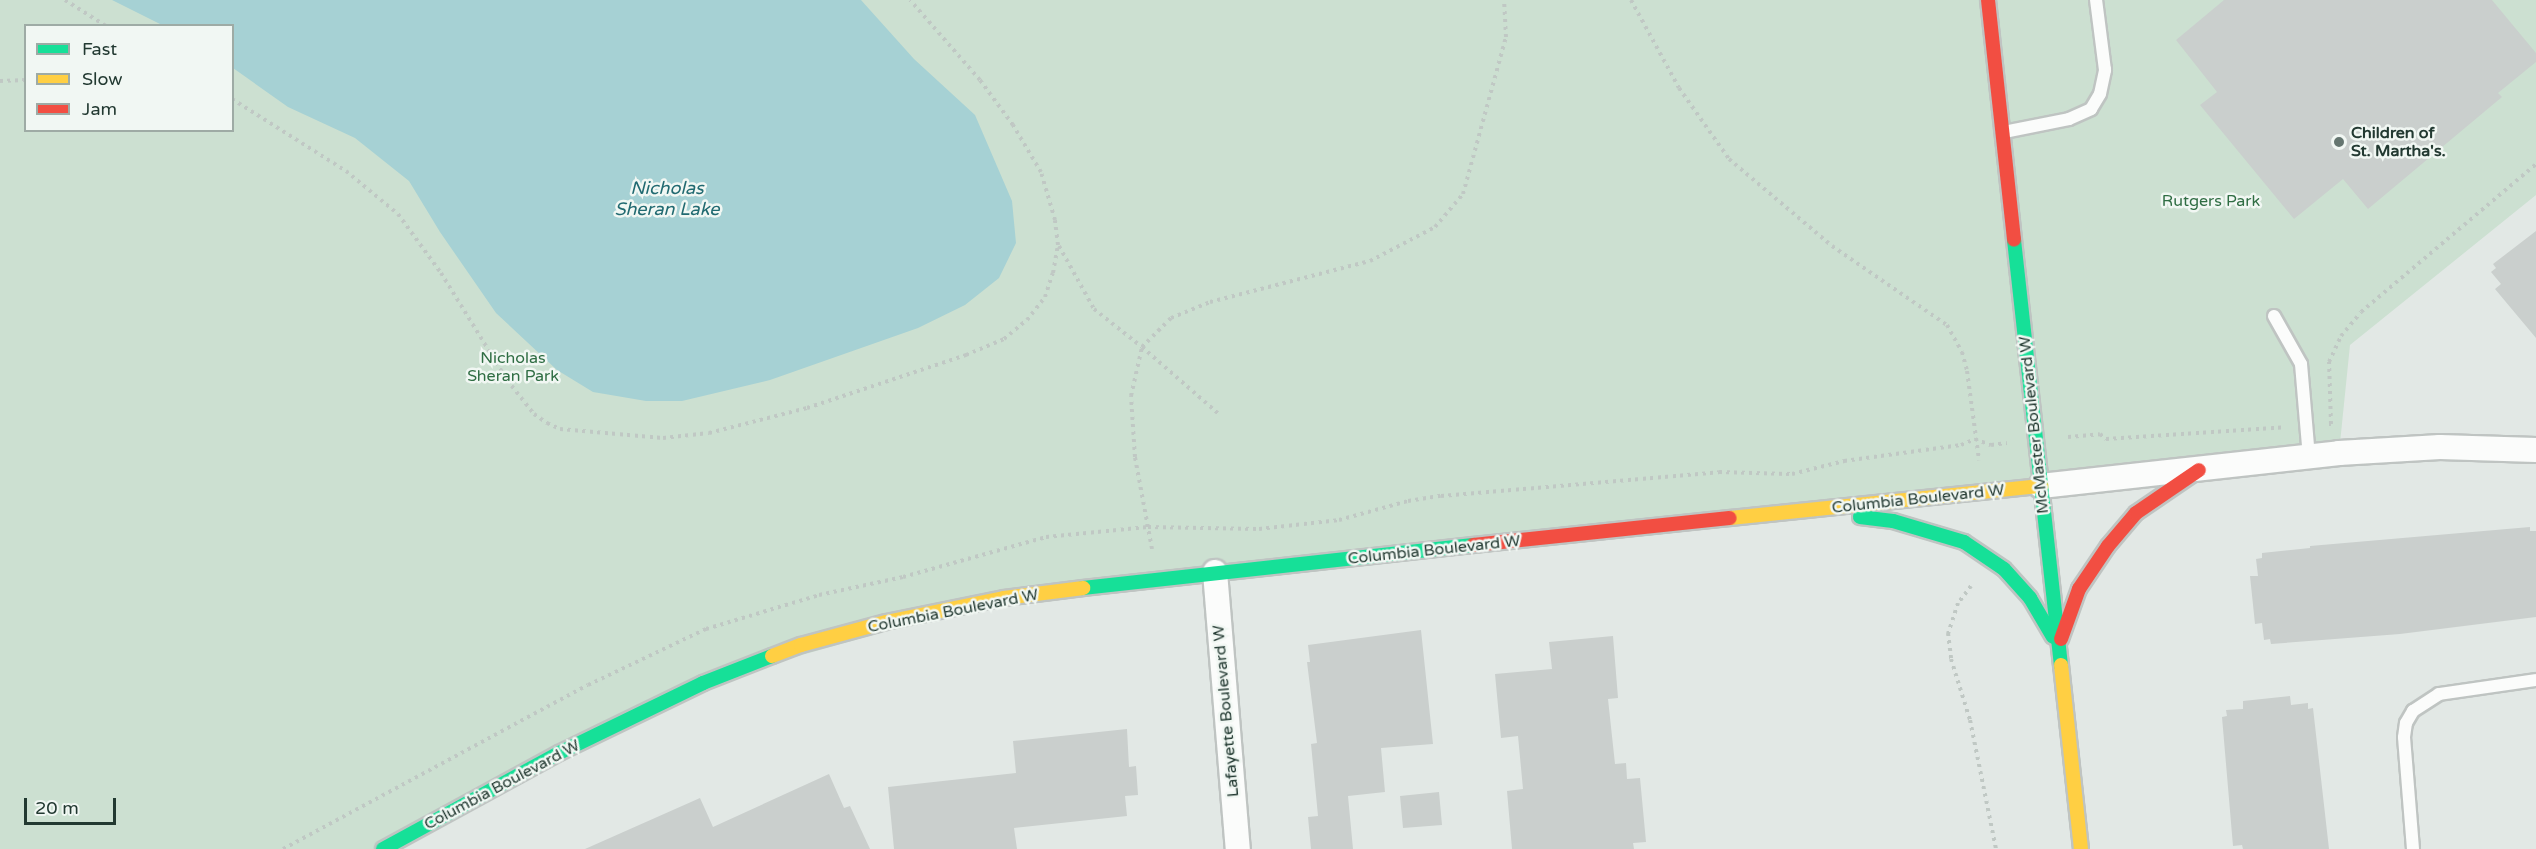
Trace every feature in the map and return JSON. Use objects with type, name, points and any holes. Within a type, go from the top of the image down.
[{"type":"street","name":"McMaster Boulevard W","points":[[1988,0],[2082,849]]},
{"type":"street","name":"Columbia Boulevard W","points":[[383,849],[559,753],[704,683],[801,645],[886,622],[1004,598],[1215,572],[2309,457],[2440,447],[2536,450]]},
{"type":"street","points":[[2059,646],[2079,590],[2108,546],[2136,513],[2199,470]]},
{"type":"street","points":[[1811,511],[1893,520],[1964,542],[2004,569],[2030,598],[2059,646]]},
{"type":"street","name":"Lafayette Boulevard W","points":[[1215,572],[1238,849]]},
{"type":"lane","points":[[2003,132],[2069,118],[2091,109],[2100,94],[2105,70],[2097,0]]},
{"type":"lane","points":[[2274,316],[2301,364],[2309,457]]},
{"type":"lane","points":[[2413,849],[2404,737],[2406,723],[2413,711],[2439,694],[2536,680]]},
{"type":"path","points":[[65,0],[103,24]]},
{"type":"path","points":[[234,100],[346,171],[398,214],[441,273],[507,380],[534,414],[560,429],[663,438],[710,433],[807,408],[966,355],[1004,339],[1027,320],[1045,297],[1053,273],[1058,245],[1056,220],[1048,191],[1025,145],[980,80],[910,0]]},
{"type":"path","points":[[1157,579],[1135,457],[1131,396],[1142,347],[1171,318],[1210,302],[1370,261],[1435,227],[1463,194],[1506,37],[1504,0]]},
{"type":"path","points":[[1631,0],[1679,88],[1729,159],[1832,246],[1947,325],[1962,352],[1967,371],[1975,439],[1985,491]]},
{"type":"path","points":[[0,81],[24,80]]},
{"type":"path","points":[[1975,439],[1991,445],[2100,434],[2106,439],[2331,424],[2329,362],[2341,336],[2361,312],[2536,164]]},
{"type":"path","points":[[1058,245],[1094,309],[1142,347],[1220,415]]},
{"type":"path","points":[[1990,560],[1958,603],[1948,633],[1951,659],[1970,720],[1996,849]]},
{"type":"green space","name":"Nicholas Sheran Park","points":[[0,0],[2536,0],[2536,195],[2350,345],[2339,453],[1004,598],[703,683],[383,849],[0,849]]},
{"type":"water","name":"Nicholas Sheran Lake","points":[[112,0],[861,0],[914,59],[975,115],[1012,201],[1016,243],[999,278],[965,305],[918,328],[770,380],[682,401],[646,401],[593,392],[557,370],[496,313],[440,232],[409,181],[355,138],[288,107],[234,69],[234,24],[160,24]]},
{"type":"building","name":"Children of St. Martha's.","points":[[2224,0],[2492,0],[2536,53],[2536,62],[2498,93],[2502,97],[2368,209],[2343,179],[2294,219],[2200,105],[2217,92],[2176,40]]},
{"type":"building","points":[[2536,231],[2536,338],[2495,289],[2501,284],[2491,272],[2496,268],[2493,264]]},
{"type":"building","points":[[2530,527],[2530,531],[2536,531],[2536,617],[2400,634],[2271,644],[2270,639],[2264,640],[2262,623],[2255,624],[2250,576],[2258,576],[2256,559],[2262,558],[2262,553],[2310,548],[2310,546]]},
{"type":"building","points":[[1421,630],[1433,744],[1381,748],[1385,792],[1348,796],[1353,849],[1311,849],[1308,817],[1318,816],[1311,744],[1317,743],[1307,662],[1310,662],[1308,645]]},
{"type":"building","points":[[1613,636],[1618,698],[1608,699],[1615,764],[1626,763],[1627,779],[1640,778],[1646,842],[1633,843],[1634,849],[1512,849],[1507,791],[1523,789],[1518,736],[1501,738],[1495,674],[1552,669],[1549,642]]},
{"type":"building","points":[[2290,696],[2291,705],[2308,703],[2308,709],[2313,708],[2329,849],[2243,849],[2242,845],[2233,846],[2222,717],[2227,716],[2226,710],[2243,709],[2243,701]]},
{"type":"building","points":[[1127,729],[1129,767],[1136,766],[1138,795],[1125,796],[1127,816],[1014,828],[1017,849],[894,849],[888,787],[1016,773],[1013,741]]},
{"type":"building","points":[[829,774],[844,808],[850,806],[870,849],[585,849],[700,798],[713,827]]},
{"type":"building","points":[[1439,792],[1442,825],[1403,828],[1400,796]]},
{"type":"traffic: fast","points":[[2014,240],[2061,665]]},
{"type":"traffic: fast","points":[[1860,517],[1893,521],[1964,542],[2004,569],[2030,598],[2053,637]]},
{"type":"traffic: fast","points":[[1083,588],[1473,545]]},
{"type":"traffic: fast","points":[[383,849],[559,753],[703,683],[772,656]]},
{"type":"traffic: slow","points":[[1730,518],[2041,486]]},
{"type":"traffic: slow","points":[[772,656],[801,645],[886,622],[1004,598],[1083,588]]},
{"type":"traffic: slow","points":[[2061,665],[2081,849]]},
{"type":"traffic: jam","points":[[1988,0],[2014,240]]},
{"type":"traffic: jam","points":[[2061,639],[2079,589],[2108,546],[2136,513],[2199,470]]},
{"type":"traffic: jam","points":[[1473,545],[1730,518]]},
{"type":"place","name":"Children of St. Martha's.","points":[[2339,142]]},
{"type":"park label","name":"Rutgers Park","points":[[2211,201]]}]
